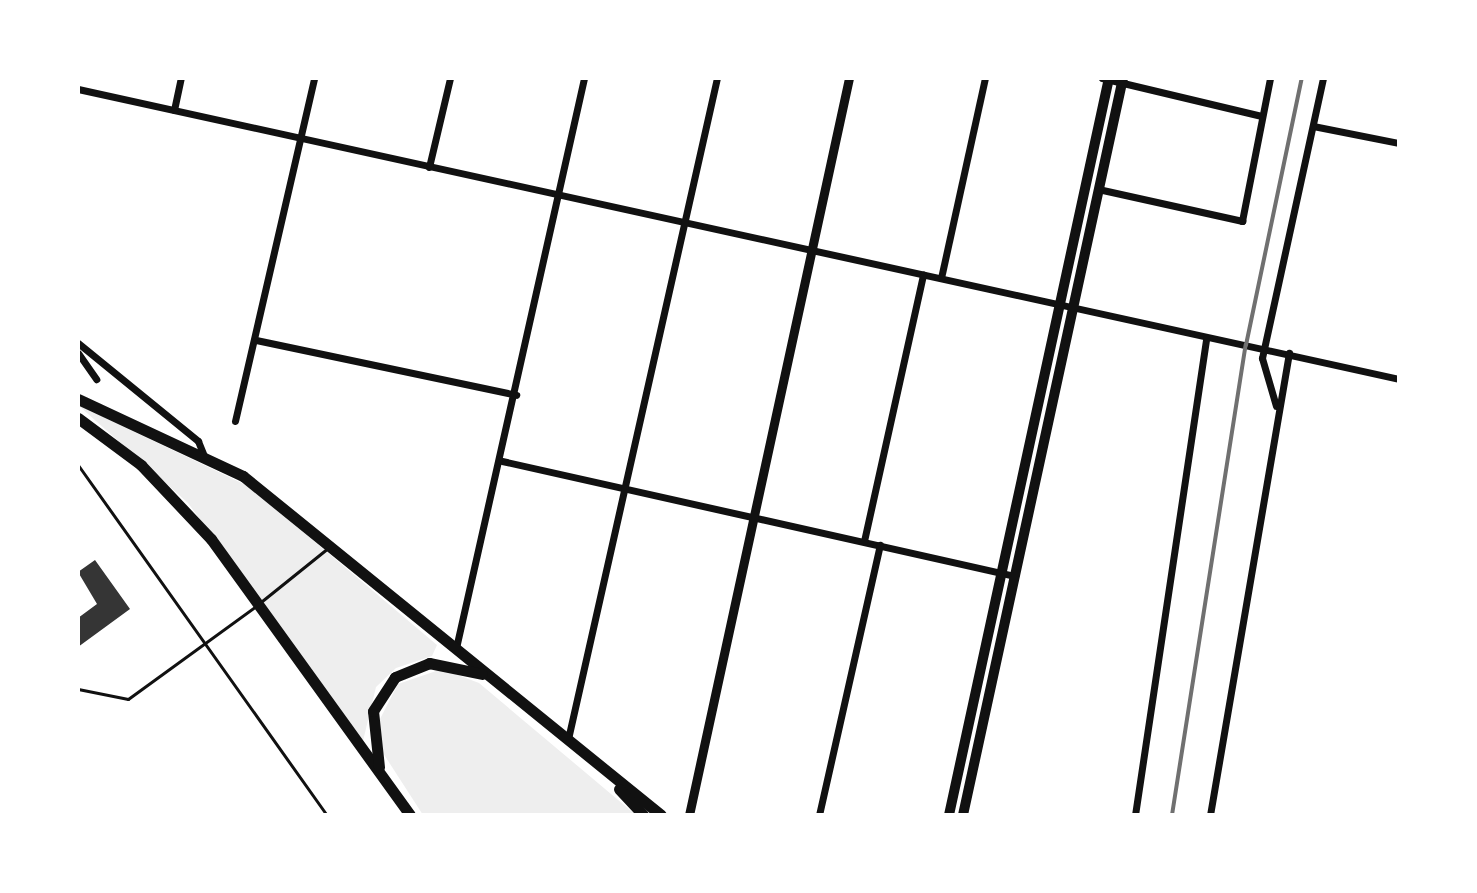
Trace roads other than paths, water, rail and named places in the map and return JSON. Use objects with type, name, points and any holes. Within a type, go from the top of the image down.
[{"type":"main road","points":[[949,815],[1107,79]]},
{"type":"main road","points":[[963,815],[1122,80]]},
{"type":"main road","points":[[78,399],[243,476],[661,815]]},
{"type":"main road","points":[[78,418],[176,499],[410,815]]},
{"type":"main road","points":[[390,788],[371,735],[373,711],[389,682],[429,663],[494,679]]},
{"type":"main road","points":[[589,756],[643,815]]},
{"type":"main road","points":[[958,770],[971,774]]},
{"type":"street","points":[[174,110],[181,78]]},
{"type":"street","points":[[235,421],[314,78]]},
{"type":"street","points":[[429,167],[450,78]]},
{"type":"street","points":[[456,648],[502,461],[584,78]]},
{"type":"street","points":[[568,739],[717,78]]},
{"type":"street","points":[[689,815],[849,78]]},
{"type":"street","points":[[941,278],[985,78]]},
{"type":"street","points":[[1098,189],[1242,221],[1270,78]]},
{"type":"street","points":[[1277,408],[1265,348],[1323,78]]},
{"type":"street","points":[[1107,79],[1122,80],[1262,116]]},
{"type":"street","points":[[78,89],[941,278],[1072,310],[1289,353],[1399,379]]},
{"type":"street","points":[[1313,126],[1399,143]]},
{"type":"street","points":[[864,541],[923,274]]},
{"type":"street","points":[[1135,815],[1206,338]]},
{"type":"street","points":[[256,340],[516,395]]},
{"type":"street","points":[[78,343],[198,441],[204,456]]},
{"type":"street","points":[[78,353],[96,379]]},
{"type":"street","points":[[1210,815],[1277,408],[1289,353]]},
{"type":"street","points":[[502,461],[1015,576]]},
{"type":"street","points":[[819,815],[880,545]]},
{"type":"lane","points":[[78,465],[327,815]]},
{"type":"lane","points":[[78,689],[128,699],[206,645],[331,546]]},
{"type":"railway","points":[[1172,815],[1246,345],[1302,78]]}]
